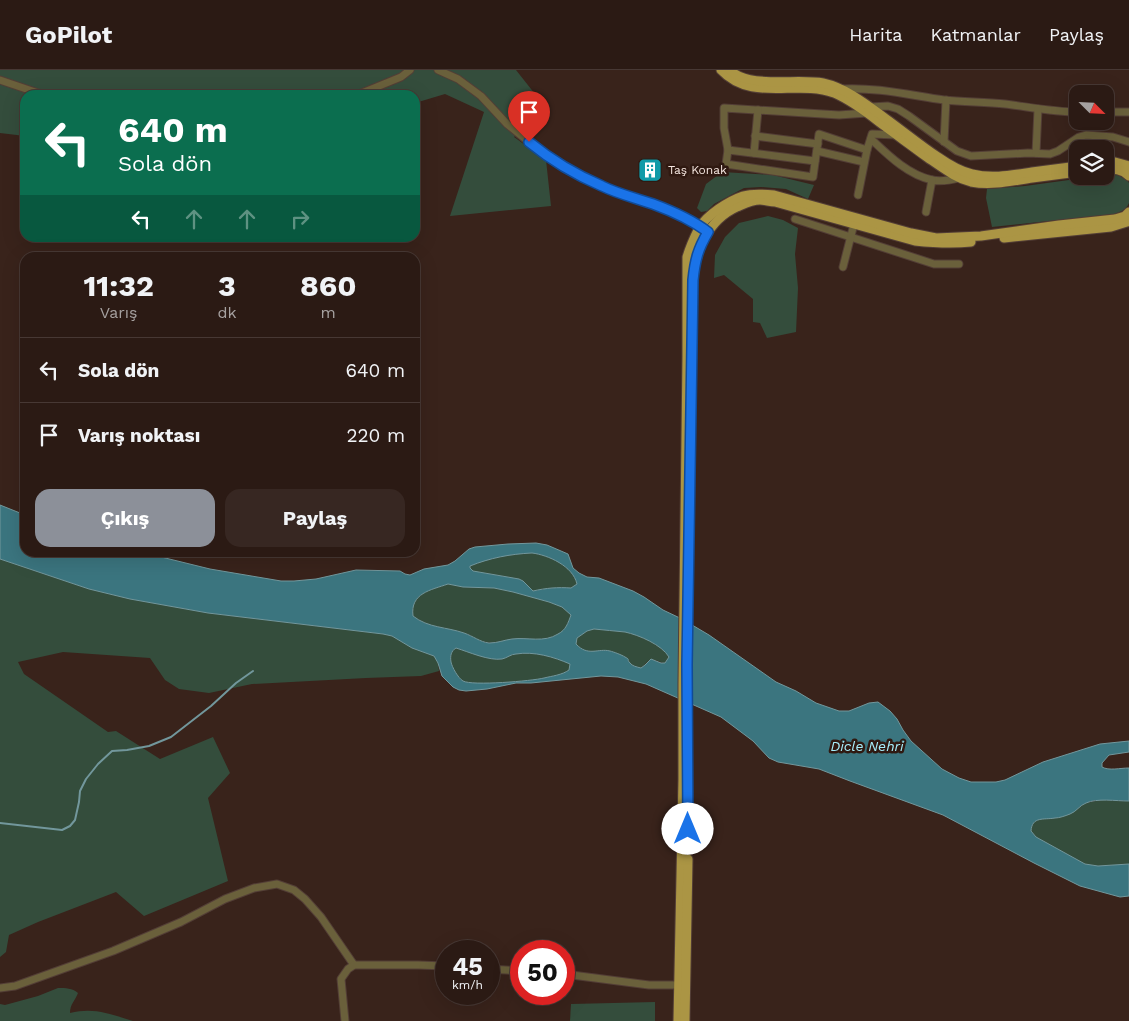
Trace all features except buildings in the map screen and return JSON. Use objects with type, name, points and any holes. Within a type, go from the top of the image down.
[{"type":"main road","points":[[721,70],[738,83],[750,87],[813,88],[837,94],[868,110],[952,166],[968,173],[982,176],[1003,176],[1069,167]]},
{"type":"main road","points":[[730,70],[745,79],[821,83],[836,86],[942,168],[959,178],[972,182],[986,184],[1001,183],[1069,173]]},
{"type":"main road","points":[[1114,162],[1129,166]]},
{"type":"main road","points":[[1114,169],[1125,172],[1129,176]]},
{"type":"main road","points":[[678,1021],[682,985],[686,779],[689,356],[687,257],[700,226],[727,203],[744,196],[760,194],[774,195],[903,231],[936,238],[981,236],[1060,225],[1115,220],[1129,212]]},
{"type":"main road","points":[[689,356],[696,259],[702,243],[714,224],[730,210],[745,203],[758,200],[775,202],[915,241],[956,244],[1111,227],[1129,221]]},
{"type":"main road","points":[[682,985],[685,1021]]},
{"type":"street","points":[[369,90],[401,77],[410,70]]},
{"type":"street","points":[[438,70],[458,79],[481,96],[507,124],[540,151],[570,170],[603,187],[655,205],[700,226],[708,232]]},
{"type":"street","points":[[0,80],[29,90]]},
{"type":"street","points":[[841,89],[858,88],[946,100],[1006,104],[1056,112],[1069,112]]},
{"type":"street","points":[[944,142],[946,100]]},
{"type":"street","points":[[867,150],[819,134],[813,177],[726,164],[728,150],[724,128],[724,108],[839,115],[888,106],[898,109],[944,142],[958,151],[971,156],[1050,154],[1086,134],[1112,137],[1129,142]]},
{"type":"street","points":[[1036,153],[1038,109]]},
{"type":"street","points":[[754,153],[758,110]]},
{"type":"street","points":[[1114,112],[1129,112]]},
{"type":"street","points":[[858,195],[864,162],[872,134],[897,135]]},
{"type":"street","points":[[755,136],[817,147],[864,162]]},
{"type":"street","points":[[871,139],[902,166],[917,174],[932,180],[959,178]]},
{"type":"street","points":[[728,150],[815,161]]},
{"type":"street","points":[[926,212],[932,180]]},
{"type":"street","points":[[795,219],[934,264],[959,264]]},
{"type":"street","points":[[843,267],[854,224]]},
{"type":"street","points":[[0,988],[15,986],[113,951],[181,922],[225,899],[254,888],[277,884],[294,890],[305,899],[321,917],[354,965]]},
{"type":"street","points":[[345,1021],[341,979],[348,969],[354,965],[435,966]]},
{"type":"street","points":[[575,975],[649,985],[682,985]]},
{"type":"green space","points":[[0,70],[516,70],[535,94],[531,121],[514,137],[546,160],[551,206],[450,216],[484,112],[445,94],[420,102],[420,90],[20,90],[20,135],[0,133]]},
{"type":"green space","points":[[722,172],[773,175],[814,185],[808,199],[786,189],[744,188],[714,204],[707,211],[701,212],[697,208],[706,184]]},
{"type":"green space","points":[[1114,175],[1118,175],[1129,183],[1129,203],[1125,209],[1114,214],[992,227],[986,198],[987,189],[1069,180],[1069,185],[1114,185]]},
{"type":"green space","points":[[768,216],[783,220],[798,228],[795,254],[798,288],[796,332],[767,338],[760,323],[753,322],[753,299],[724,275],[714,278],[715,255],[725,237],[739,223]]},
{"type":"green space","points":[[532,553],[559,562],[571,572],[577,584],[571,588],[533,591],[519,579],[472,571],[470,567],[500,557]]},
{"type":"green space","points":[[0,559],[89,589],[130,599],[208,613],[392,636],[412,648],[434,656],[438,663],[439,671],[421,676],[252,684],[209,693],[179,689],[165,680],[150,658],[63,652],[18,662],[24,674],[108,732],[116,731],[160,759],[213,737],[230,773],[208,798],[228,881],[144,916],[116,892],[9,935],[6,952],[0,957]]},
{"type":"green space","points":[[448,584],[463,587],[494,588],[513,592],[562,607],[571,615],[565,628],[553,637],[512,639],[493,643],[458,631],[425,623],[413,616],[413,608],[418,597]]},
{"type":"green space","points":[[594,629],[637,635],[661,648],[669,657],[665,663],[650,660],[641,668],[632,665],[622,655],[610,651],[589,651],[580,648],[576,644],[577,638],[587,631]]},
{"type":"green space","points":[[456,648],[497,659],[523,653],[544,655],[570,664],[569,670],[557,675],[528,680],[489,683],[463,681],[456,672],[451,660],[451,654]]},
{"type":"green space","points":[[1101,800],[1129,801],[1129,864],[1098,866],[1085,864],[1036,837],[1031,831],[1034,822],[1041,818],[1055,818],[1072,813],[1085,803]]},
{"type":"green space","points":[[58,988],[71,989],[78,993],[70,1013],[94,1011],[133,1021],[0,1021],[0,1004],[5,1005],[38,996]]},
{"type":"green space","points":[[655,1002],[655,1021],[570,1021],[571,1005]]},
{"type":"water","name":"Dicle Nehri","points":[[0,505],[20,513],[20,557],[161,557],[210,569],[281,581],[316,579],[356,570],[400,571],[410,575],[424,569],[448,565],[469,549],[475,547],[536,543],[547,545],[568,554],[573,568],[579,573],[587,577],[599,578],[644,597],[663,610],[709,635],[776,682],[816,703],[839,711],[849,711],[869,703],[878,702],[897,719],[911,741],[942,769],[959,778],[971,782],[996,782],[1005,780],[1043,762],[1100,744],[1129,741],[1129,752],[1109,755],[1102,763],[1102,767],[1111,769],[1129,768],[1129,801],[1090,801],[1072,813],[1058,818],[1036,821],[1031,831],[1036,837],[1085,864],[1098,866],[1129,864],[1129,896],[1120,897],[1080,886],[943,815],[819,769],[778,762],[769,758],[753,741],[721,717],[646,684],[618,677],[601,676],[516,683],[487,689],[459,690],[442,676],[434,656],[412,648],[392,636],[208,613],[130,599],[89,589],[0,559]],"holes":[[[532,553],[559,562],[571,572],[577,584],[571,588],[533,591],[519,579],[473,571],[470,568],[470,566],[508,555]],[[448,584],[463,587],[494,588],[513,592],[562,607],[571,615],[565,628],[553,637],[509,639],[495,643],[489,643],[458,631],[431,625],[413,616],[413,608],[418,597]],[[594,629],[631,633],[661,648],[669,657],[665,663],[651,659],[641,668],[636,667],[627,658],[614,652],[606,650],[589,651],[580,648],[576,644],[577,638],[587,631]],[[456,648],[497,659],[514,654],[537,654],[570,664],[569,670],[557,675],[537,679],[502,683],[463,681],[457,675],[451,662],[452,652]]]},
{"type":"waterway","points":[[0,823],[62,830],[70,826],[75,820],[80,791],[86,779],[112,751],[149,746],[171,737],[253,671]]},
{"type":"place","name":"Taş Konak","points":[[650,170]]},
{"type":"route","points":[[529,142],[570,170],[603,187],[677,214],[708,232],[696,259],[693,280],[687,665],[688,829]]}]
